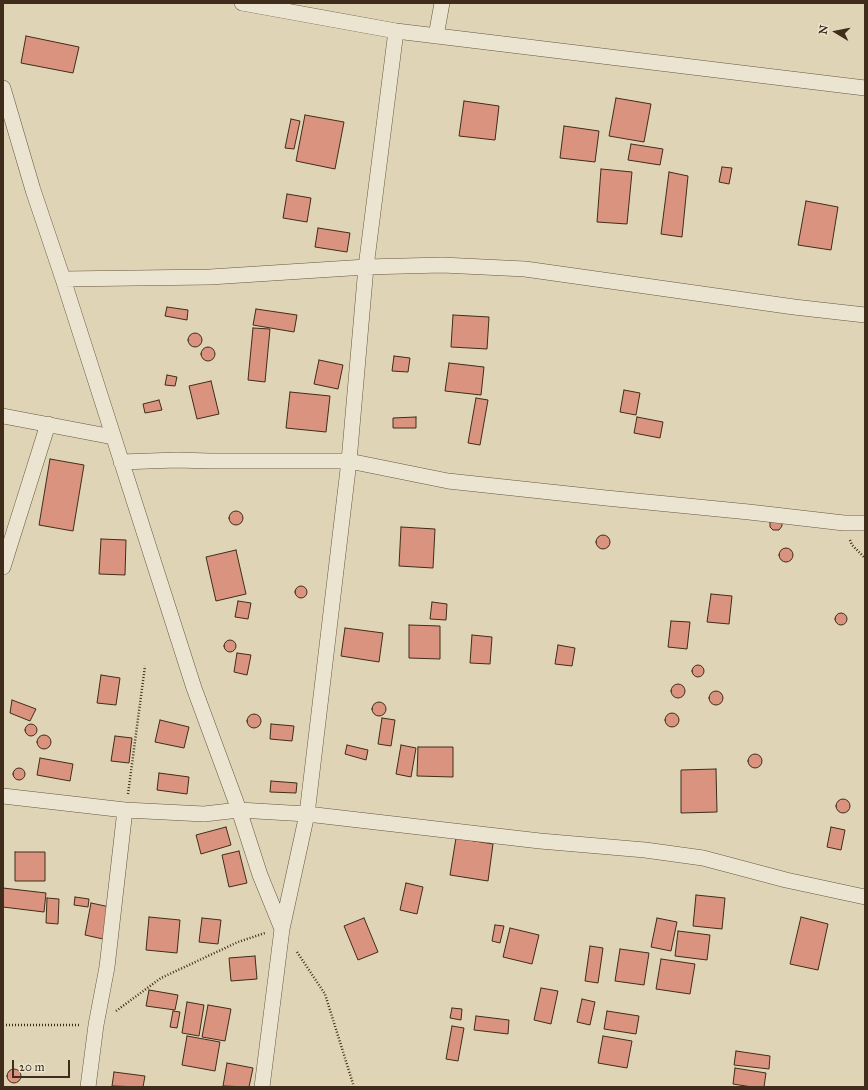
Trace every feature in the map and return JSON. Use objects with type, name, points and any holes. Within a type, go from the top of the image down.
[{"type":"street","points":[[242,3],[396,31],[865,88]]},
{"type":"street","points":[[436,36],[442,3]]},
{"type":"street","points":[[262,1087],[282,930],[307,814],[349,461],[366,267],[396,31]]},
{"type":"street","points":[[3,88],[33,190],[194,688],[239,810],[260,875],[282,930]]},
{"type":"street","points":[[63,279],[210,277],[366,267],[442,265],[525,269],[794,307],[865,315]]},
{"type":"street","points":[[3,416],[113,437]]},
{"type":"street","points":[[3,567],[48,424]]},
{"type":"street","points":[[121,462],[177,460],[349,461],[448,481],[844,523],[865,523]]},
{"type":"street","points":[[3,796],[125,810],[204,814],[239,810],[307,814],[540,841],[645,850],[702,858],[786,880],[865,897]]},
{"type":"street","points":[[88,1087],[96,1025],[107,967],[125,810]]},
{"type":"path","points":[[125,810],[145,666]]},
{"type":"path","points":[[3,1024],[96,1025],[161,978],[238,942],[256,935],[282,930],[325,994],[354,1087]]},
{"type":"building","points":[[26,36],[79,47],[73,73],[21,63]]},
{"type":"building","points":[[616,98],[651,104],[644,142],[609,136]]},
{"type":"building","points":[[464,101],[499,106],[495,140],[459,136]]},
{"type":"building","points":[[305,115],[344,122],[335,169],[296,161]]},
{"type":"building","points":[[291,119],[300,121],[294,149],[285,148]]},
{"type":"building","points":[[564,126],[599,131],[595,162],[560,158]]},
{"type":"building","points":[[631,144],[663,149],[660,165],[628,160]]},
{"type":"building","points":[[722,167],[732,168],[729,184],[719,182]]},
{"type":"building","points":[[601,169],[632,172],[627,224],[597,222]]},
{"type":"building","points":[[669,172],[688,176],[682,237],[661,234]]},
{"type":"building","points":[[287,194],[311,198],[307,222],[283,218]]},
{"type":"building","points":[[806,201],[838,207],[831,250],[798,245]]},
{"type":"building","points":[[318,228],[350,233],[347,252],[315,247]]},
{"type":"building","points":[[167,307],[188,310],[187,320],[165,316]]},
{"type":"building","points":[[256,309],[297,315],[294,332],[253,325]]},
{"type":"building","points":[[453,315],[489,317],[487,349],[451,347]]},
{"type":"building","points":[[253,328],[270,329],[265,382],[248,380]]},
{"type":"building","points":[[195,333],[200,335],[202,340],[200,345],[195,347],[190,345],[188,340],[190,335]]},
{"type":"building","points":[[208,347],[213,349],[215,354],[213,359],[208,361],[203,359],[201,354],[203,349]]},
{"type":"building","points":[[394,356],[410,358],[408,372],[392,371]]},
{"type":"building","points":[[319,360],[343,365],[338,389],[314,384]]},
{"type":"building","points":[[449,363],[484,367],[481,395],[445,391]]},
{"type":"building","points":[[167,375],[177,377],[175,386],[165,385]]},
{"type":"building","points":[[211,381],[219,414],[197,419],[189,386]]},
{"type":"building","points":[[624,390],[640,393],[636,415],[620,412]]},
{"type":"building","points":[[290,392],[330,396],[326,432],[286,428]]},
{"type":"building","points":[[476,398],[488,400],[480,445],[468,443]]},
{"type":"building","points":[[159,400],[162,410],[145,413],[143,404]]},
{"type":"building","points":[[416,417],[416,428],[393,428],[393,418]]},
{"type":"building","points":[[637,417],[663,422],[660,438],[634,433]]},
{"type":"building","points":[[50,459],[84,465],[73,531],[39,525]]},
{"type":"building","points":[[236,511],[241,513],[243,518],[241,523],[236,525],[231,523],[229,518],[231,513]]},
{"type":"building","points":[[770,521],[782,521],[782,526],[779,530],[773,530],[770,527]]},
{"type":"building","points":[[401,527],[435,529],[433,568],[399,566]]},
{"type":"building","points":[[603,535],[608,537],[610,542],[608,547],[603,549],[598,547],[596,542],[598,537]]},
{"type":"building","points":[[101,539],[126,540],[125,575],[99,574]]},
{"type":"building","points":[[786,548],[791,550],[793,555],[791,560],[786,562],[781,560],[779,555],[781,550]]},
{"type":"building","points":[[236,550],[246,594],[216,601],[206,557]]},
{"type":"building","points":[[303,586],[306,587],[306,597],[299,598],[296,597],[295,590],[296,587]]},
{"type":"building","points":[[711,594],[732,596],[729,624],[707,622]]},
{"type":"building","points":[[238,601],[251,603],[248,619],[235,617]]},
{"type":"building","points":[[432,602],[447,604],[446,620],[430,619]]},
{"type":"building","points":[[843,613],[846,614],[846,624],[839,625],[836,624],[835,617],[836,614]]},
{"type":"building","points":[[671,621],[690,622],[687,649],[668,647]]},
{"type":"building","points":[[409,625],[440,626],[440,659],[409,658]]},
{"type":"building","points":[[345,628],[383,633],[379,662],[341,656]]},
{"type":"building","points":[[472,635],[492,637],[490,664],[470,663]]},
{"type":"building","points":[[232,640],[235,641],[235,651],[228,652],[225,651],[224,644],[225,641]]},
{"type":"building","points":[[558,645],[575,648],[572,666],[555,664]]},
{"type":"building","points":[[237,653],[251,655],[247,675],[234,672]]},
{"type":"building","points":[[700,665],[703,666],[703,676],[696,677],[693,676],[692,669],[693,666]]},
{"type":"building","points":[[101,675],[120,678],[116,705],[97,703]]},
{"type":"building","points":[[678,684],[683,686],[685,691],[683,696],[678,698],[673,696],[671,691],[673,686]]},
{"type":"building","points":[[716,691],[721,693],[723,698],[721,703],[716,705],[711,703],[709,698],[711,693]]},
{"type":"building","points":[[12,700],[36,709],[30,721],[10,713]]},
{"type":"building","points":[[379,702],[384,704],[386,709],[384,714],[379,716],[374,714],[372,709],[374,704]]},
{"type":"building","points":[[672,713],[677,715],[679,720],[677,725],[672,727],[667,725],[665,720],[667,715]]},
{"type":"building","points":[[254,714],[259,716],[261,721],[259,726],[254,728],[249,726],[247,721],[249,716]]},
{"type":"building","points":[[382,718],[395,720],[391,746],[378,744]]},
{"type":"building","points":[[160,720],[189,727],[184,748],[155,742]]},
{"type":"building","points":[[33,724],[36,725],[36,735],[29,736],[26,735],[25,728],[26,725]]},
{"type":"building","points":[[271,724],[294,726],[292,741],[270,739]]},
{"type":"building","points":[[44,735],[49,737],[51,742],[49,747],[44,749],[39,747],[37,742],[39,737]]},
{"type":"building","points":[[115,736],[132,738],[129,763],[111,761]]},
{"type":"building","points":[[347,745],[368,750],[366,760],[345,754]]},
{"type":"building","points":[[401,745],[416,748],[411,777],[396,774]]},
{"type":"building","points":[[418,747],[453,747],[453,777],[417,776]]},
{"type":"building","points":[[755,754],[760,756],[762,761],[760,766],[755,768],[750,766],[748,761],[750,756]]},
{"type":"building","points":[[40,758],[73,764],[70,781],[37,775]]},
{"type":"building","points":[[21,768],[24,769],[24,779],[17,780],[14,779],[13,772],[14,769]]},
{"type":"building","points":[[716,769],[717,812],[681,813],[681,770]]},
{"type":"building","points":[[159,773],[189,777],[187,794],[157,790]]},
{"type":"building","points":[[271,781],[297,783],[296,793],[270,792]]},
{"type":"building","points":[[843,799],[848,801],[850,806],[848,811],[843,813],[838,811],[836,806],[838,801]]},
{"type":"building","points":[[226,827],[231,845],[201,854],[196,835]]},
{"type":"building","points":[[831,827],[845,830],[841,850],[827,847]]},
{"type":"building","points":[[456,838],[493,844],[488,881],[450,875]]},
{"type":"building","points":[[239,851],[247,883],[229,887],[222,855]]},
{"type":"building","points":[[15,852],[45,852],[45,881],[15,881]]},
{"type":"building","points":[[406,883],[423,887],[417,914],[400,910]]},
{"type":"building","points":[[3,888],[46,893],[44,912],[3,907]]},
{"type":"building","points":[[696,895],[725,898],[722,929],[693,926]]},
{"type":"building","points":[[75,897],[89,899],[88,907],[74,905]]},
{"type":"building","points":[[47,898],[59,899],[58,924],[46,923]]},
{"type":"building","points":[[91,903],[110,907],[103,939],[85,935]]},
{"type":"building","points":[[149,917],[180,920],[177,953],[146,950]]},
{"type":"building","points":[[801,917],[828,924],[818,970],[790,964]]},
{"type":"building","points":[[202,918],[221,920],[218,944],[199,942]]},
{"type":"building","points":[[364,918],[378,952],[358,960],[344,926]]},
{"type":"building","points":[[657,918],[677,922],[671,951],[651,947]]},
{"type":"building","points":[[495,925],[504,926],[500,943],[492,941]]},
{"type":"building","points":[[510,928],[539,935],[532,964],[503,957]]},
{"type":"building","points":[[678,931],[710,935],[707,960],[675,956]]},
{"type":"building","points":[[590,946],[603,948],[598,983],[585,981]]},
{"type":"building","points":[[620,949],[649,953],[644,985],[615,981]]},
{"type":"building","points":[[255,956],[257,979],[231,981],[229,958]]},
{"type":"building","points":[[661,959],[695,964],[690,994],[656,989]]},
{"type":"building","points":[[541,988],[558,991],[551,1024],[534,1020]]},
{"type":"building","points":[[149,990],[178,995],[175,1010],[146,1006]]},
{"type":"building","points":[[582,999],[595,1002],[590,1025],[577,1022]]},
{"type":"building","points":[[187,1002],[204,1005],[199,1036],[182,1033]]},
{"type":"building","points":[[208,1005],[231,1009],[225,1041],[202,1037]]},
{"type":"building","points":[[452,1008],[462,1009],[461,1020],[450,1018]]},
{"type":"building","points":[[173,1011],[180,1012],[177,1028],[170,1027]]},
{"type":"building","points":[[607,1011],[639,1016],[636,1034],[604,1029]]},
{"type":"building","points":[[476,1016],[509,1020],[508,1034],[474,1030]]},
{"type":"building","points":[[452,1026],[464,1028],[458,1061],[446,1059]]},
{"type":"building","points":[[187,1036],[220,1042],[215,1071],[182,1065]]},
{"type":"building","points":[[603,1036],[632,1041],[627,1068],[598,1063]]},
{"type":"building","points":[[736,1051],[770,1056],[769,1069],[734,1065]]},
{"type":"building","points":[[227,1063],[253,1068],[249,1087],[223,1086]]},
{"type":"building","points":[[735,1068],[766,1073],[764,1087],[733,1084]]},
{"type":"building","points":[[14,1069],[19,1071],[21,1076],[19,1081],[14,1083],[9,1081],[7,1076],[9,1071]]},
{"type":"building","points":[[114,1072],[145,1076],[143,1087],[112,1086]]}]
